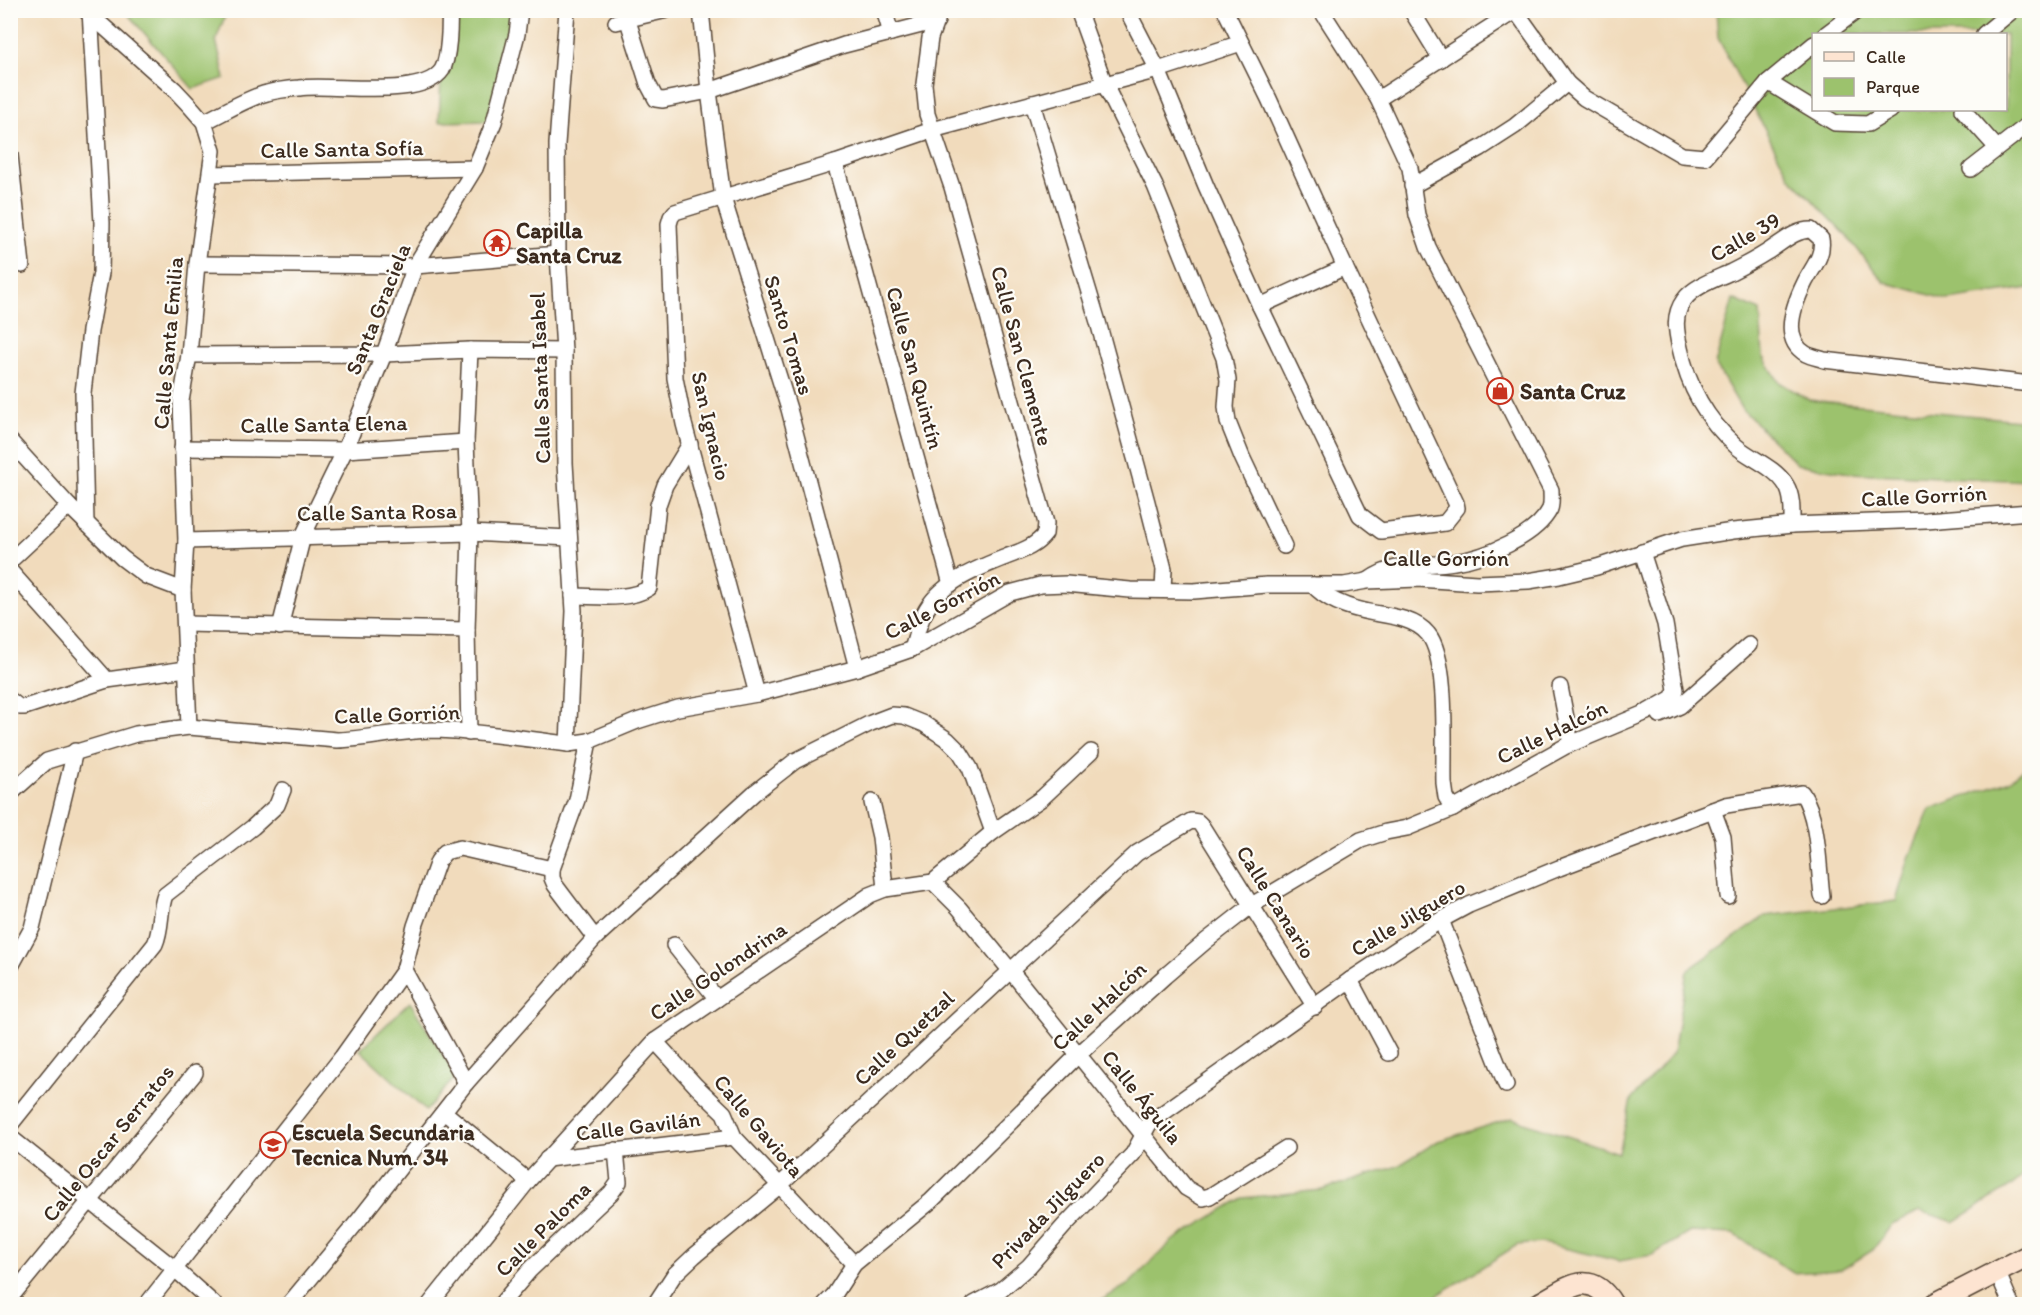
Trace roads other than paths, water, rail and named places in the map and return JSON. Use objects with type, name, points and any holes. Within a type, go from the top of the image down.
[{"type":"street","points":[[204,122],[265,93],[302,87],[394,88],[423,83],[432,79],[442,69],[447,57],[448,10]]},
{"type":"street","name":"Santa Graciela","points":[[280,627],[303,536],[345,450],[384,354],[414,266],[475,168],[494,122],[517,34],[520,10]]},
{"type":"street","name":"Calle Santa Isabel","points":[[567,10],[557,144],[558,254],[573,596],[568,744]]},
{"type":"street","points":[[667,10],[622,22],[648,84],[656,99],[663,100],[709,91],[938,16]]},
{"type":"street","name":"Santo Tomas","points":[[701,10],[723,198],[789,410],[857,668]]},
{"type":"street","points":[[884,10],[891,33]]},
{"type":"street","points":[[1078,10],[1105,85],[1155,186],[1224,358],[1228,380],[1226,407],[1228,422],[1284,546]]},
{"type":"street","points":[[1127,10],[1158,70],[1206,186],[1260,306],[1360,515],[1381,531],[1445,523],[1456,508],[1456,502],[1269,99],[1225,10]]},
{"type":"street","points":[[1321,10],[1378,99],[1410,168],[1417,215],[1428,247],[1551,490],[1551,507],[1531,531],[1480,557],[1453,562],[1395,567],[1380,572],[1367,581]]},
{"type":"street","points":[[1411,10],[1441,59]]},
{"type":"street","points":[[1827,33],[1858,10]]},
{"type":"street","points":[[1985,33],[2013,10]]},
{"type":"street","points":[[1378,99],[1515,11],[1567,83],[1584,98],[1682,154],[1705,157],[1768,82],[1812,46]]},
{"type":"street","points":[[86,524],[83,393],[90,331],[101,273],[102,223],[88,12]]},
{"type":"street","name":"Calle Santa Emilia","points":[[88,12],[174,88],[204,122],[213,151],[197,264],[189,355],[181,401],[186,541],[183,590],[189,727]]},
{"type":"street","name":"Calle San Clemente","points":[[912,649],[924,614],[936,597],[951,584],[978,568],[1031,547],[1045,534],[1046,523],[952,187],[927,114],[924,84],[930,38],[938,16]]},
{"type":"street","name":"San Ignacio","points":[[757,694],[690,444],[675,378],[669,224],[671,217],[675,212],[836,163],[932,130],[1105,85],[1241,44]]},
{"type":"street","points":[[1768,82],[1812,109]]},
{"type":"street","points":[[1412,186],[1481,148],[1515,126],[1567,83]]},
{"type":"street","points":[[1032,103],[1098,322],[1147,502],[1164,569],[1162,590]]},
{"type":"street","points":[[1815,111],[1835,123],[1868,124],[1889,111]]},
{"type":"street","points":[[1964,111],[1997,148]]},
{"type":"street","points":[[1971,169],[2030,123]]},
{"type":"street","points":[[10,155],[22,265]]},
{"type":"street","name":"Calle San Quintín","points":[[836,163],[951,584]]},
{"type":"street","name":"Calle Santa Sofía","points":[[211,174],[475,168]]},
{"type":"street","name":"Calle 39","points":[[1792,525],[1791,496],[1786,484],[1774,472],[1737,447],[1715,426],[1697,399],[1684,370],[1676,327],[1678,309],[1686,297],[1699,288],[1749,262],[1801,230],[1812,230],[1821,239],[1821,253],[1794,306],[1791,324],[1797,344],[1805,354],[1824,360],[2030,384]]},
{"type":"street","points":[[197,264],[414,266],[558,254]]},
{"type":"street","points":[[1260,306],[1345,267]]},
{"type":"street","points":[[469,733],[467,630],[470,533],[466,442],[470,350]]},
{"type":"street","points":[[189,355],[384,354],[470,350],[564,351]]},
{"type":"street","points":[[10,441],[86,524],[122,558],[146,576],[183,590]]},
{"type":"street","name":"Calle Santa Elena","points":[[182,448],[345,450],[466,442]]},
{"type":"street","points":[[573,596],[617,596],[642,592],[649,588],[658,506],[665,485],[690,444]]},
{"type":"street","points":[[10,561],[69,506]]},
{"type":"street","name":"Calle Gorrión","points":[[10,794],[47,760],[136,734],[189,727],[337,740],[435,730],[568,744],[589,741],[637,721],[678,708],[757,694],[857,668],[912,649],[1010,593],[1040,585],[1066,584],[1130,590],[1194,591],[1267,585],[1344,585],[1367,581],[1418,579],[1477,583],[1528,581],[1559,576],[1682,539],[1792,525],[1926,520],[2030,512]]},
{"type":"street","name":"Calle Santa Rosa","points":[[186,541],[470,533],[569,538]]},
{"type":"street","name":"Calle Halcón","points":[[825,1305],[854,1264],[931,1201],[1079,1054],[1198,948],[1252,905],[1361,840],[1407,828],[1453,809],[1570,744],[1637,717],[1672,698],[1676,690],[1665,624],[1642,552]]},
{"type":"street","points":[[10,571],[107,680]]},
{"type":"street","points":[[1313,585],[1327,598],[1347,606],[1400,618],[1418,626],[1428,634],[1434,645],[1441,671],[1444,783],[1446,797],[1453,809]]},
{"type":"street","points":[[185,624],[467,630]]},
{"type":"street","points":[[1637,717],[1655,718],[1680,706],[1749,645]]},
{"type":"street","points":[[10,700],[19,707],[25,707],[107,680],[186,669]]},
{"type":"street","points":[[1560,687],[1570,744]]},
{"type":"street","points":[[289,1305],[466,1083],[595,938],[746,800],[795,761],[813,750],[892,715],[904,716],[924,724],[948,740],[960,752],[970,768],[993,831]]},
{"type":"street","points":[[589,741],[577,800],[552,869],[552,878],[595,938]]},
{"type":"street","points":[[10,968],[32,928],[75,751]]},
{"type":"street","points":[[933,882],[993,831],[1042,798],[1091,752]]},
{"type":"street","points":[[10,1125],[155,944],[159,934],[161,906],[165,895],[266,815],[277,805],[283,790]]},
{"type":"street","name":"Calle Jilguero","points":[[1143,1134],[1156,1118],[1350,980],[1469,904],[1726,805],[1802,793],[1809,804],[1814,828],[1822,896]]},
{"type":"street","points":[[872,802],[880,837],[885,889]]},
{"type":"street","points":[[1713,810],[1723,837],[1728,896]]},
{"type":"street","name":"Calle Quetzal","points":[[655,1305],[674,1275],[687,1262],[778,1186],[1137,853],[1191,821],[1198,822]]},
{"type":"street","name":"Calle Canario","points":[[1198,822],[1315,1007]]},
{"type":"street","points":[[147,1305],[342,1057],[404,970],[415,926],[438,861],[445,852],[460,848],[552,869]]},
{"type":"street","name":"Calle Golondrina","points":[[430,1305],[528,1181],[656,1041],[870,895],[885,889],[933,882]]},
{"type":"street","name":"Calle Águila","points":[[933,882],[959,908],[1011,969],[1186,1188],[1203,1198],[1210,1196],[1286,1148]]},
{"type":"street","points":[[1441,920],[1506,1084]]},
{"type":"street","points":[[674,945],[717,999]]},
{"type":"street","points":[[404,970],[466,1083]]},
{"type":"street","points":[[1350,980],[1389,1053]]},
{"type":"street","name":"Calle Gaviota","points":[[656,1041],[696,1086],[724,1113],[734,1137],[854,1264]]},
{"type":"street","name":"Calle Oscar Serratos","points":[[10,1298],[195,1072]]},
{"type":"street","points":[[444,1112],[528,1181]]},
{"type":"street","name":"Privada Jilguero","points":[[974,1305],[1001,1290],[1029,1266],[1133,1154],[1143,1134]]},
{"type":"street","points":[[10,1137],[175,1269],[214,1305]]},
{"type":"street","name":"Calle Gavilán","points":[[547,1160],[734,1137]]},
{"type":"street","name":"Calle Paloma","points":[[501,1305],[530,1270],[611,1193],[618,1182],[616,1150]]},
{"type":"street","points":[[1935,1305],[2030,1255]]},
{"type":"street","points":[[1997,1271],[2011,1305]]},
{"type":"street","points":[[1539,1305],[1574,1285],[1587,1283],[1597,1287],[1612,1305]]},
{"type":"place","name":"Capilla Santa Cruz","points":[[497,243]]},
{"type":"place","name":"Santa Cruz","points":[[1500,391]]},
{"type":"place","name":"Escuela Secundaria Tecnica Num. 34","points":[[273,1145]]}]
